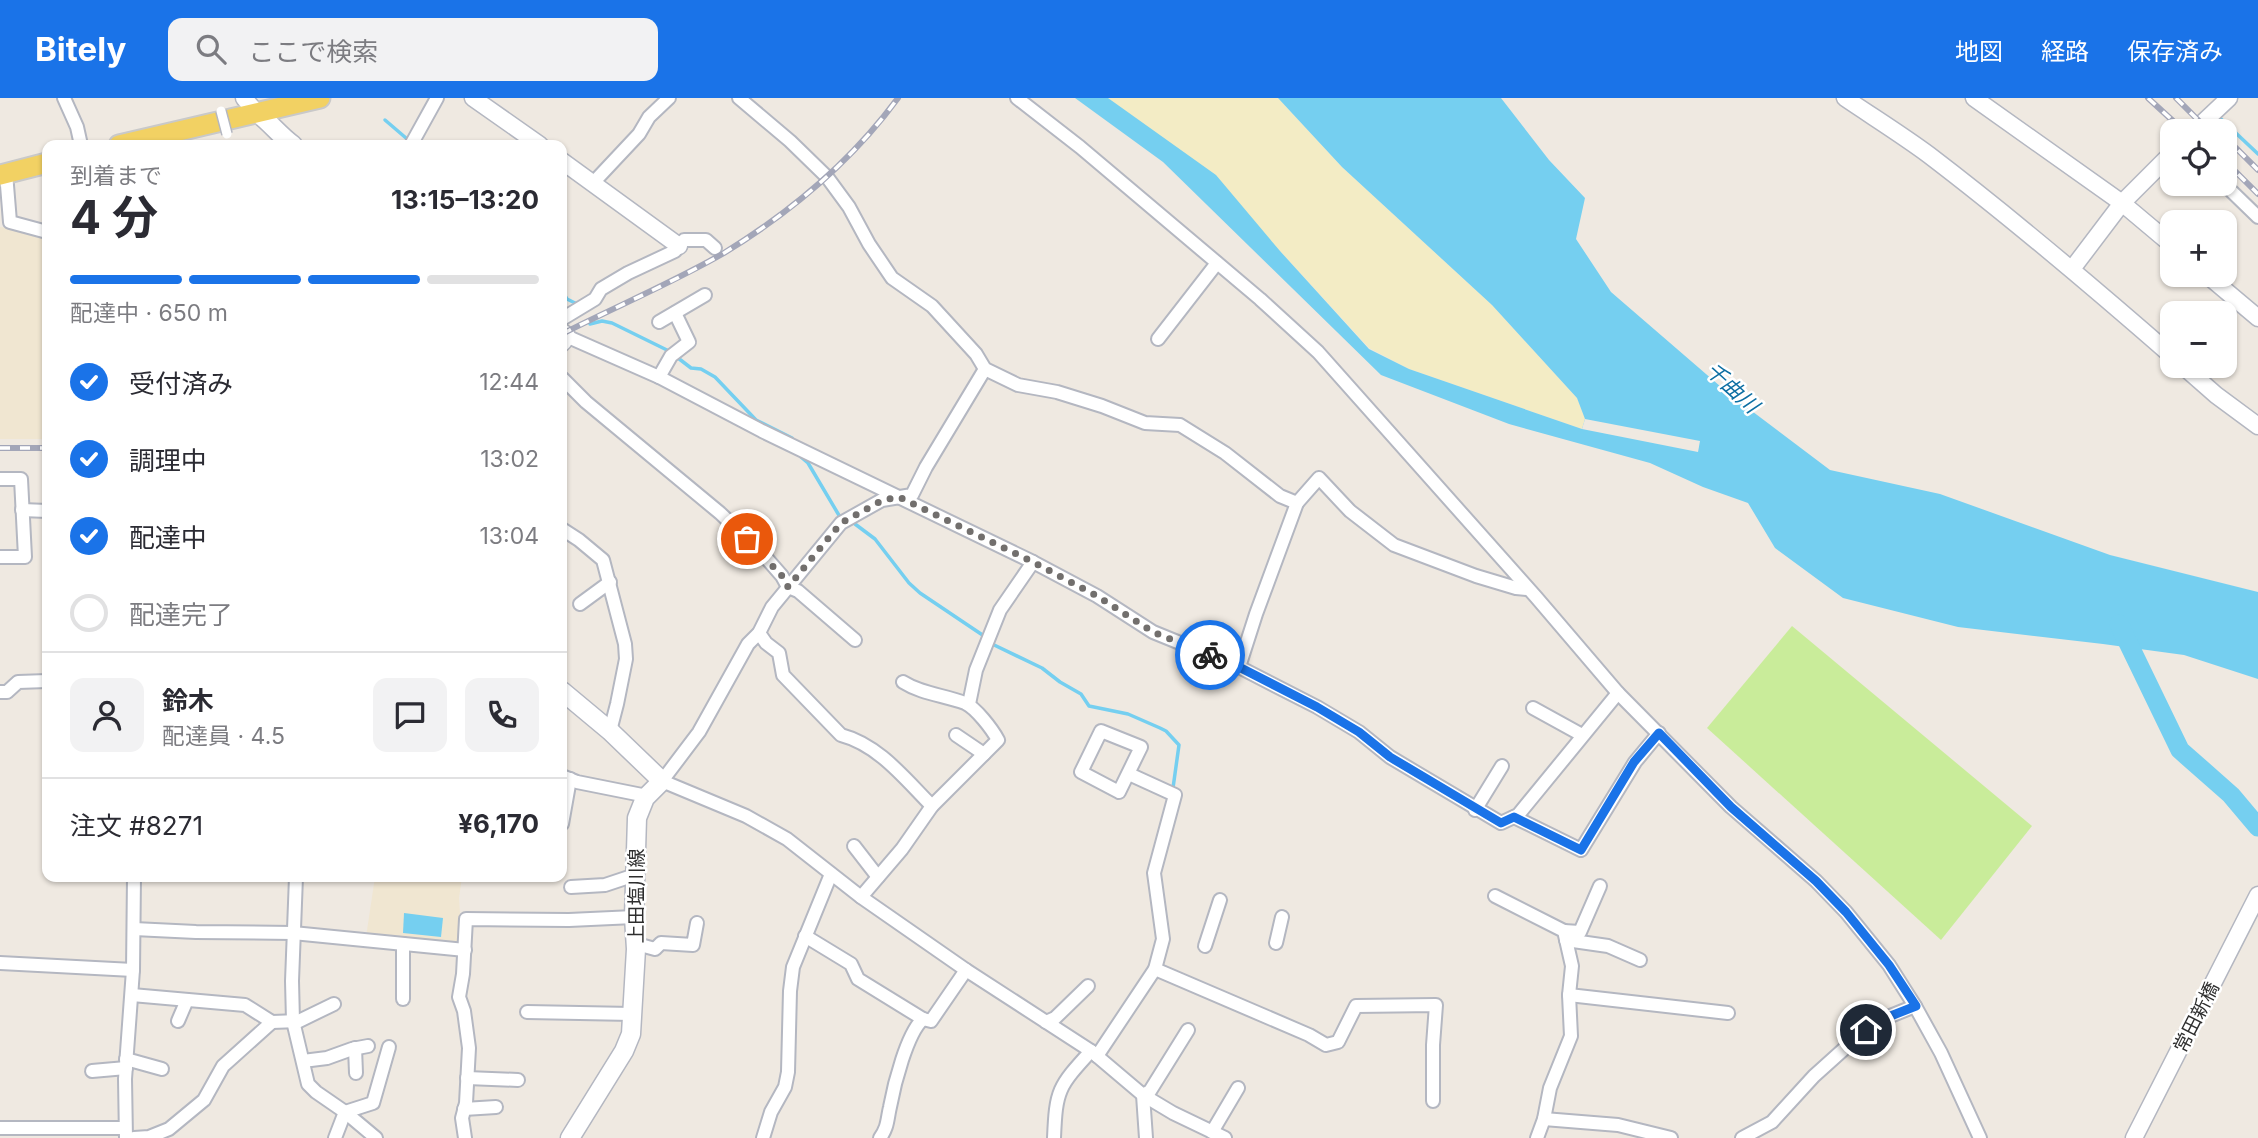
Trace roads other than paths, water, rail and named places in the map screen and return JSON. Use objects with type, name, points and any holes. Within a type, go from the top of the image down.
[{"type":"main road","points":[[135,140],[250,105],[320,98]]},
{"type":"main road","points":[[250,105],[286,140]]},
{"type":"main road","points":[[3,174],[42,164]]},
{"type":"main road","points":[[567,695],[662,781]]},
{"type":"main road","name":"上田塩川線","points":[[570,1138],[624,1051],[631,1034],[636,949],[634,917],[637,818],[647,796],[662,781]]},
{"type":"street","points":[[64,98],[80,140]]},
{"type":"street","points":[[414,140],[437,98]]},
{"type":"street","points":[[473,98],[533,140]]},
{"type":"street","points":[[593,183],[639,134],[649,117],[669,98]]},
{"type":"street","points":[[739,98],[827,177],[849,207],[892,278],[932,306],[976,354],[985,369],[1018,385],[1057,392],[1145,423],[1180,425],[1224,453],[1280,496],[1297,503]]},
{"type":"street","points":[[1017,98],[1080,148],[1318,352],[1618,693],[1731,807],[1816,881],[1846,912],[1889,965],[1916,1006],[1980,1138]]},
{"type":"street","points":[[1845,98],[1927,154],[2072,269],[2160,346]]},
{"type":"street","points":[[1973,98],[2122,203],[2160,235]]},
{"type":"street","points":[[2207,119],[2229,98]]},
{"type":"street","points":[[221,111],[227,134]]},
{"type":"street","points":[[567,165],[679,246]]},
{"type":"street","points":[[2072,269],[2122,203],[2160,165]]},
{"type":"street","points":[[3,174],[10,222],[42,231]]},
{"type":"street","points":[[2236,196],[2258,217]]},
{"type":"street","points":[[567,329],[601,289],[675,251],[684,240],[706,240],[715,248]]},
{"type":"street","points":[[1158,339],[1217,264]]},
{"type":"street","points":[[2221,287],[2258,318]]},
{"type":"street","points":[[659,322],[705,295]]},
{"type":"street","points":[[659,377],[671,356],[690,342],[675,313]]},
{"type":"street","points":[[567,335],[659,377],[762,431],[1033,562],[1097,596],[1153,632],[1239,667],[1317,707],[1349,726],[1390,757],[1475,810],[1501,823],[1518,815],[1618,693]]},
{"type":"street","points":[[985,369],[912,495],[883,500],[841,523],[772,607],[699,732],[662,781],[746,816],[787,839],[861,897],[1094,1054],[1143,1095],[1224,1138]]},
{"type":"street","points":[[2197,378],[2258,426]]},
{"type":"street","points":[[567,383],[720,513],[761,552],[788,587],[798,591],[855,640]]},
{"type":"street","points":[[1239,667],[1297,503],[1319,478],[1350,512],[1394,545],[1476,576],[1527,589]]},
{"type":"street","points":[[0,480],[21,479],[25,557],[0,557]]},
{"type":"street","points":[[22,510],[42,511]]},
{"type":"street","points":[[567,532],[603,560],[625,644],[626,659],[610,732]]},
{"type":"street","points":[[968,704],[976,670],[1000,610],[1033,562]]},
{"type":"street","points":[[580,604],[610,582]]},
{"type":"street","points":[[759,633],[766,643],[779,653],[783,675],[841,735],[854,738],[873,748],[932,806]]},
{"type":"street","points":[[0,692],[7,692],[18,682],[42,681]]},
{"type":"street","points":[[861,897],[902,849],[932,806],[998,740],[989,725],[968,704],[914,689],[903,682]]},
{"type":"street","points":[[1533,708],[1582,735]]},
{"type":"street","points":[[1101,732],[1140,747],[1129,774],[1119,792],[1081,772],[1101,732]]},
{"type":"street","points":[[1514,817],[1581,850],[1634,762],[1659,733]]},
{"type":"street","points":[[956,735],[984,754]]},
{"type":"street","points":[[1475,810],[1502,766]]},
{"type":"street","points":[[1054,1138],[1058,1094],[1067,1077],[1094,1054],[1154,969],[1163,939],[1154,873],[1175,795],[1129,774]]},
{"type":"street","points":[[567,778],[647,796]]},
{"type":"street","points":[[854,846],[878,877]]},
{"type":"street","points":[[763,1138],[771,1112],[785,1087],[788,1072],[793,967],[831,874]]},
{"type":"street","points":[[571,887],[605,885],[635,875]]},
{"type":"street","points":[[0,1128],[125,1133],[126,1063],[133,970],[134,882]]},
{"type":"street","points":[[296,882],[293,1021],[308,1084],[376,1138]]},
{"type":"street","points":[[1565,935],[1580,932],[1600,886]]},
{"type":"street","name":"常田新橋","points":[[2134,1138],[2258,895]]},
{"type":"street","points":[[1495,896],[1565,935],[1608,946],[1640,960]]},
{"type":"street","points":[[1205,946],[1220,900]]},
{"type":"street","points":[[465,1138],[462,1118],[469,1048],[458,997],[466,950],[467,919],[569,920],[634,917]]},
{"type":"street","points":[[1276,943],[1282,917]]},
{"type":"street","points":[[636,949],[644,946],[655,949],[661,943],[693,945],[697,923]]},
{"type":"street","points":[[134,929],[293,933],[466,950]]},
{"type":"street","points":[[1537,1138],[1550,1088],[1571,1036],[1569,995],[1572,966],[1565,935]]},
{"type":"street","points":[[805,936],[851,964],[858,979],[923,1019],[932,1021],[966,970]]},
{"type":"street","points":[[403,944],[403,999]]},
{"type":"street","points":[[0,963],[133,970]]},
{"type":"street","points":[[1154,969],[1309,1035],[1326,1045],[1338,1042],[1356,1006],[1436,1005],[1433,1101]]},
{"type":"street","points":[[1045,1022],[1055,1018],[1088,986]]},
{"type":"street","points":[[132,995],[245,1005],[272,1022],[299,1021],[334,1004]]},
{"type":"street","points":[[1569,995],[1728,1013]]},
{"type":"street","points":[[178,1021],[187,1000]]},
{"type":"street","points":[[1742,1138],[1772,1122],[1814,1076],[1878,1021],[1916,1006]]},
{"type":"street","points":[[527,1012],[632,1014]]},
{"type":"street","points":[[880,1138],[888,1127],[889,1109],[907,1046],[915,1026],[923,1019]]},
{"type":"street","points":[[134,1138],[149,1137],[169,1129],[204,1100],[223,1066],[272,1022]]},
{"type":"street","points":[[1143,1095],[1150,1091],[1188,1030]]},
{"type":"street","points":[[303,1062],[362,1047],[356,1073]]},
{"type":"street","points":[[335,1138],[345,1112],[373,1102],[389,1047]]},
{"type":"street","points":[[92,1072],[126,1063],[162,1069]]},
{"type":"street","points":[[467,1078],[518,1080]]},
{"type":"street","points":[[1212,1132],[1238,1088]]},
{"type":"street","points":[[1143,1095],[1146,1138]]},
{"type":"street","points":[[464,1109],[496,1107]]},
{"type":"street","points":[[1544,1119],[1618,1125],[1671,1138]]},
{"type":"water","points":[[1075,98],[1108,98],[1216,175],[1280,251],[1369,349],[1409,369],[1582,429],[1585,419],[1577,398],[1492,305],[1342,167],[1278,98],[1501,98],[1549,160],[1585,198],[1576,239],[1611,292],[1728,393],[1830,470],[1940,494],[2110,555],[2258,592],[2258,679],[2184,655],[1958,627],[1843,598],[1775,548],[1748,503],[1703,487],[1650,463],[1509,424],[1381,375],[1163,162]]},
{"type":"water","points":[[404,913],[443,918],[441,937],[403,933]]},
{"type":"waterway","points":[[385,120],[406,138]]},
{"type":"waterway","points":[[2237,134],[2258,154]]},
{"type":"waterway","points":[[567,299],[577,304]]},
{"type":"waterway","points":[[590,324],[602,321],[612,323],[671,352]]},
{"type":"waterway","points":[[678,358],[691,368],[701,369],[715,377],[756,420],[792,438]]},
{"type":"waterway","points":[[801,457],[808,463],[840,517]]},
{"type":"waterway","points":[[855,524],[875,539],[920,593],[984,636]]},
{"type":"waterway","name":"千曲川","points":[[2119,624],[2180,750],[2231,795],[2258,827]]},
{"type":"waterway","points":[[990,643],[1042,668],[1081,694],[1089,706],[1128,714],[1166,731],[1179,745],[1173,788]]},
{"type":"railway","points":[[567,332],[664,285],[749,237],[796,203],[840,164],[898,98]]},
{"type":"railway","points":[[2148,98],[2171,119]]},
{"type":"railway","points":[[2176,98],[2197,119]]},
{"type":"railway","points":[[2237,149],[2258,170]]},
{"type":"railway","points":[[2237,173],[2258,194]]},
{"type":"railway","points":[[0,448],[42,448]]}]
